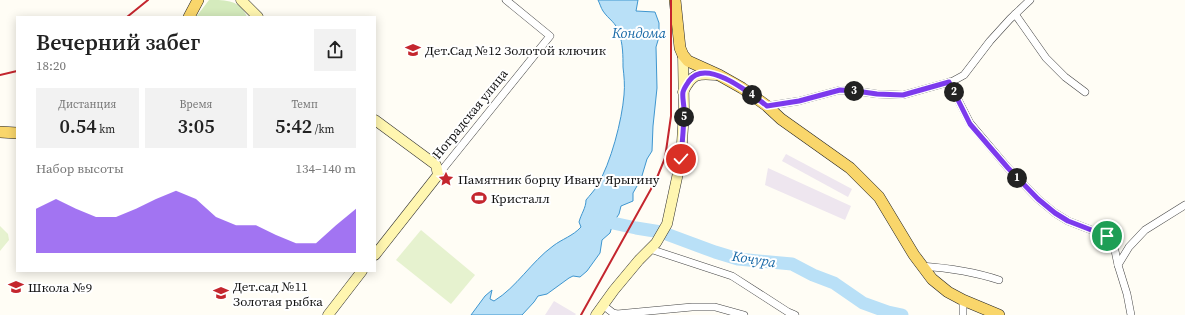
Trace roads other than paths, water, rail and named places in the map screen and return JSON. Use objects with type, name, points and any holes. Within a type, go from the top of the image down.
[{"type":"main road","points":[[190,16],[198,0]]},
{"type":"main road","points":[[675,0],[678,39],[683,55],[688,61],[719,75],[742,88],[767,106],[781,119],[850,168],[879,197],[922,266],[932,279],[948,292],[962,300],[999,315]]},
{"type":"main road","points":[[0,132],[16,133]]},
{"type":"street","points":[[241,0],[257,16]]},
{"type":"street","name":"Ноградская улица","points":[[376,254],[550,36],[506,0]]},
{"type":"street","points":[[767,106],[799,101],[840,90],[903,95],[949,82],[964,75],[990,42],[1015,14],[1030,0]]},
{"type":"street","points":[[1015,14],[1046,58],[1064,77],[1085,92]]},
{"type":"street","points":[[596,315],[604,306],[614,290],[653,246],[668,224],[681,159],[684,111],[683,55]]},
{"type":"street","points":[[683,92],[692,77],[698,74],[719,75]]},
{"type":"street","points":[[949,82],[970,124],[1008,168],[1038,199],[1055,213],[1068,221],[1107,236],[1114,246],[1131,315]]},
{"type":"street","points":[[376,121],[436,165],[438,175]]},
{"type":"street","points":[[1118,265],[1129,247],[1145,230],[1185,205]]},
{"type":"street","points":[[653,246],[732,276],[795,315]]},
{"type":"street","points":[[922,266],[969,271],[999,280]]},
{"type":"street","points":[[328,315],[361,272]]},
{"type":"street","points":[[962,300],[963,315]]},
{"type":"street","points":[[604,306],[613,313],[617,314],[692,306],[715,307],[744,315]]},
{"type":"water","name":"Кондома","points":[[598,0],[638,0],[636,11],[655,12],[659,23],[659,37],[656,47],[657,88],[652,151],[647,159],[641,179],[633,193],[633,201],[621,206],[610,233],[602,240],[600,253],[587,271],[580,277],[573,276],[547,294],[538,296],[522,315],[471,315],[485,296],[492,290],[490,299],[494,301],[510,289],[545,252],[575,233],[581,227],[579,222],[586,200],[597,186],[607,166],[621,117],[624,81],[621,41],[618,29],[603,11]]},
{"type":"waterway","name":"Кочура","points":[[599,220],[661,232],[738,259],[792,264],[813,275],[834,283],[863,303],[888,312],[902,315]]},
{"type":"railway","points":[[128,16],[148,0]]},
{"type":"railway","points":[[581,315],[656,180],[665,158],[671,116],[671,0]]},
{"type":"railway","points":[[0,75],[16,71]]},
{"type":"place","name":"Дет.Сад №12 Золотой ключик","points":[[413,50]]},
{"type":"place","name":"Памятник борцу Ивану Ярыгину","points":[[446,179]]},
{"type":"place","name":"Кристалл","points":[[479,198]]},
{"type":"place","name":"Школа №9","points":[[16,287]]},
{"type":"place","name":"Дет.сад №11 Золотая рыбка","points":[[221,293]]}]
